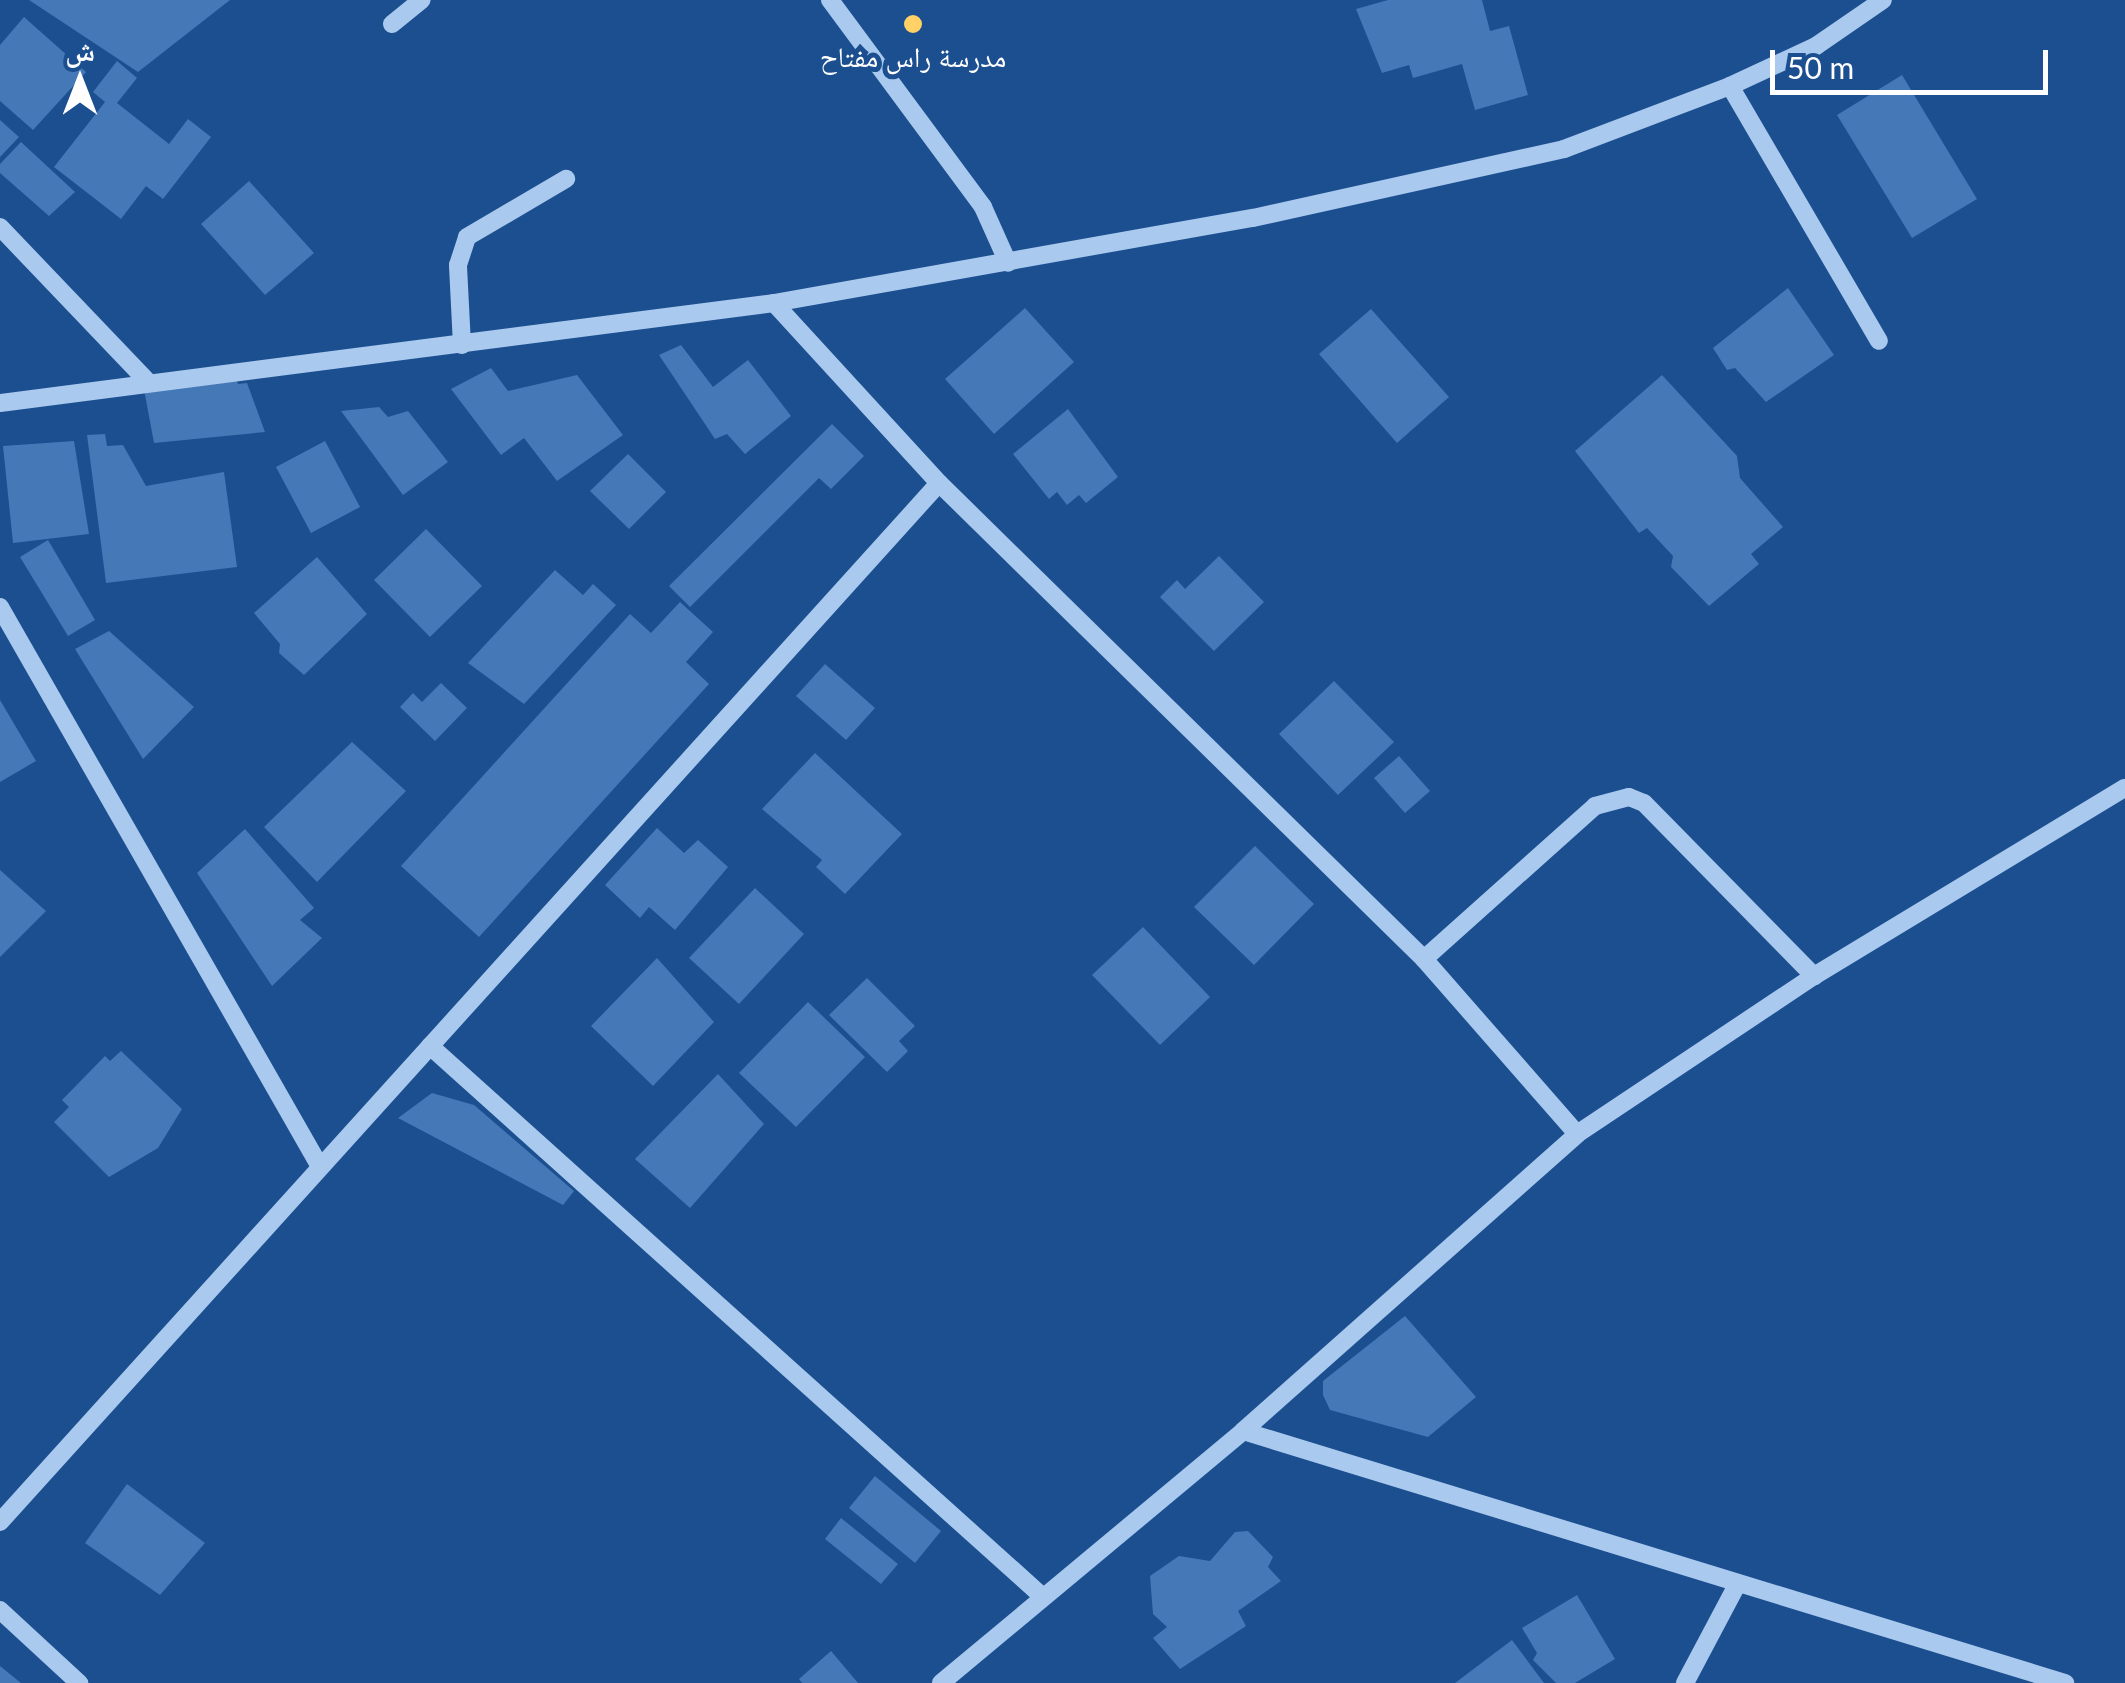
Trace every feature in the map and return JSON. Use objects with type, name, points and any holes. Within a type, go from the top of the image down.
[{"type":"street","points":[[392,24],[422,0]]},
{"type":"street","points":[[830,0],[983,207],[1008,263]]},
{"type":"street","points":[[0,403],[774,304],[1008,263],[1564,149],[1730,86],[1816,46],[1883,0]]},
{"type":"street","points":[[1730,86],[1879,341]]},
{"type":"street","points":[[462,344],[458,266],[468,237],[566,179]]},
{"type":"street","points":[[0,226],[148,382]]},
{"type":"street","points":[[774,304],[938,483],[1424,959],[1578,1134]]},
{"type":"street","points":[[0,1522],[938,483]]},
{"type":"street","points":[[0,608],[319,1165]]},
{"type":"street","points":[[941,1683],[1243,1431],[1578,1134],[1814,976],[2125,788]]},
{"type":"street","points":[[1424,959],[1594,806],[1629,797],[1644,803],[1814,976]]},
{"type":"street","points":[[430,1046],[1043,1597]]},
{"type":"street","points":[[1243,1431],[2064,1683]]},
{"type":"street","points":[[1684,1683],[1738,1582]]},
{"type":"street","points":[[0,1610],[79,1683]]},
{"type":"building","points":[[29,0],[230,0],[138,72]]},
{"type":"building","points":[[1388,0],[1482,0],[1490,31],[1509,26],[1528,95],[1475,110],[1462,64],[1413,78],[1409,65],[1382,73],[1356,9]]},
{"type":"building","points":[[24,17],[86,72],[33,130],[0,101],[0,45]]},
{"type":"building","points":[[117,61],[137,78],[117,103],[169,144],[188,119],[211,137],[163,199],[146,186],[121,219],[54,167],[105,102],[93,92]]},
{"type":"building","points":[[1902,75],[1977,199],[1912,238],[1837,115]]},
{"type":"building","points":[[0,120],[19,137],[0,157]]},
{"type":"building","points":[[21,142],[75,192],[49,216],[0,173],[0,164]]},
{"type":"building","points":[[249,181],[314,253],[265,295],[201,224]]},
{"type":"building","points":[[1788,288],[1834,355],[1766,402],[1735,368],[1727,370],[1713,348]]},
{"type":"building","points":[[1025,308],[1074,362],[994,434],[945,379]]},
{"type":"building","points":[[1371,309],[1449,397],[1397,443],[1319,354]]},
{"type":"building","points":[[681,345],[713,387],[748,360],[791,416],[745,454],[727,434],[715,439],[659,355]]},
{"type":"building","points":[[491,368],[508,391],[577,375],[623,435],[557,481],[524,438],[501,455],[451,389]]},
{"type":"building","points":[[235,374],[238,384],[247,383],[265,432],[154,443],[143,384]]},
{"type":"building","points":[[1662,375],[1737,456],[1740,478],[1783,527],[1751,554],[1759,564],[1709,606],[1671,567],[1673,556],[1647,528],[1639,533],[1575,451]]},
{"type":"building","points":[[379,407],[388,417],[408,411],[448,462],[403,495],[341,411]]},
{"type":"building","points":[[1068,409],[1118,477],[1086,503],[1079,495],[1067,505],[1057,492],[1049,499],[1013,454]]},
{"type":"building","points":[[832,424],[864,456],[831,489],[819,478],[690,607],[669,586]]},
{"type":"building","points":[[105,434],[107,446],[123,445],[146,486],[224,472],[237,567],[106,583],[87,435]]},
{"type":"building","points":[[74,441],[89,534],[13,543],[3,446]]},
{"type":"building","points":[[325,441],[360,507],[311,533],[276,467]]},
{"type":"building","points":[[628,454],[666,492],[629,529],[590,491]]},
{"type":"building","points":[[426,529],[482,586],[430,637],[374,580]]},
{"type":"building","points":[[48,540],[95,620],[68,636],[20,557]]},
{"type":"building","points":[[1219,556],[1264,602],[1214,651],[1160,597],[1177,580],[1185,589]]},
{"type":"building","points":[[317,557],[367,614],[304,675],[279,653],[280,644],[254,613]]},
{"type":"building","points":[[555,570],[583,595],[593,584],[616,605],[524,704],[468,663]]},
{"type":"building","points":[[680,602],[713,632],[686,662],[709,684],[479,937],[401,866],[630,614],[651,633]]},
{"type":"building","points":[[109,631],[194,707],[143,759],[75,649]]},
{"type":"building","points":[[825,664],[875,708],[846,740],[796,696]]},
{"type":"building","points":[[1334,681],[1394,742],[1338,795],[1279,734]]},
{"type":"building","points":[[441,683],[467,708],[435,741],[400,707],[413,693],[422,702]]},
{"type":"building","points":[[0,700],[36,761],[0,782]]},
{"type":"building","points":[[352,742],[406,791],[317,882],[264,827]]},
{"type":"building","points":[[815,753],[902,834],[845,894],[816,867],[822,860],[762,809]]},
{"type":"building","points":[[1399,756],[1430,791],[1405,813],[1374,778]]},
{"type":"building","points":[[657,828],[684,853],[698,840],[728,867],[675,930],[649,907],[640,918],[605,885]]},
{"type":"building","points":[[245,829],[314,908],[300,920],[322,938],[272,986],[197,873]]},
{"type":"building","points":[[1255,846],[1314,904],[1254,965],[1194,907]]},
{"type":"building","points":[[0,870],[46,911],[0,957]]},
{"type":"building","points":[[755,888],[804,934],[739,1004],[689,958]]},
{"type":"building","points":[[1143,927],[1210,997],[1160,1045],[1092,975]]},
{"type":"building","points":[[657,958],[714,1022],[653,1086],[591,1026]]},
{"type":"building","points":[[867,978],[915,1026],[899,1041],[908,1051],[887,1072],[829,1015]]},
{"type":"building","points":[[808,1002],[865,1057],[796,1127],[739,1073]]},
{"type":"building","points":[[121,1051],[182,1109],[158,1148],[109,1177],[54,1122],[69,1107],[62,1100],[105,1056],[110,1061]]},
{"type":"building","points":[[718,1074],[764,1124],[690,1208],[635,1159]]},
{"type":"building","points":[[432,1093],[474,1105],[574,1191],[563,1205],[398,1118]]},
{"type":"building","points":[[1405,1316],[1476,1397],[1428,1437],[1330,1410],[1323,1395],[1323,1381]]},
{"type":"building","points":[[875,1476],[941,1531],[915,1563],[849,1508]]},
{"type":"building","points":[[127,1484],[205,1543],[160,1595],[85,1543]]},
{"type":"building","points":[[841,1518],[898,1564],[881,1584],[825,1539]]},
{"type":"building","points":[[1248,1531],[1273,1557],[1268,1567],[1281,1581],[1238,1611],[1246,1626],[1180,1669],[1153,1638],[1167,1627],[1153,1614],[1150,1576],[1179,1556],[1210,1561],[1235,1532]]},
{"type":"building","points":[[1577,1595],[1615,1659],[1575,1683],[1556,1683],[1533,1660],[1537,1653],[1522,1628]]},
{"type":"building","points":[[1512,1640],[1544,1683],[1455,1683]]},
{"type":"building","points":[[831,1651],[858,1683],[802,1683],[799,1679]]},
{"type":"building","points":[[0,1666],[21,1683],[0,1683]]},
{"type":"place","name":"مدرسة راس مفتاح","points":[[913,24]]}]
